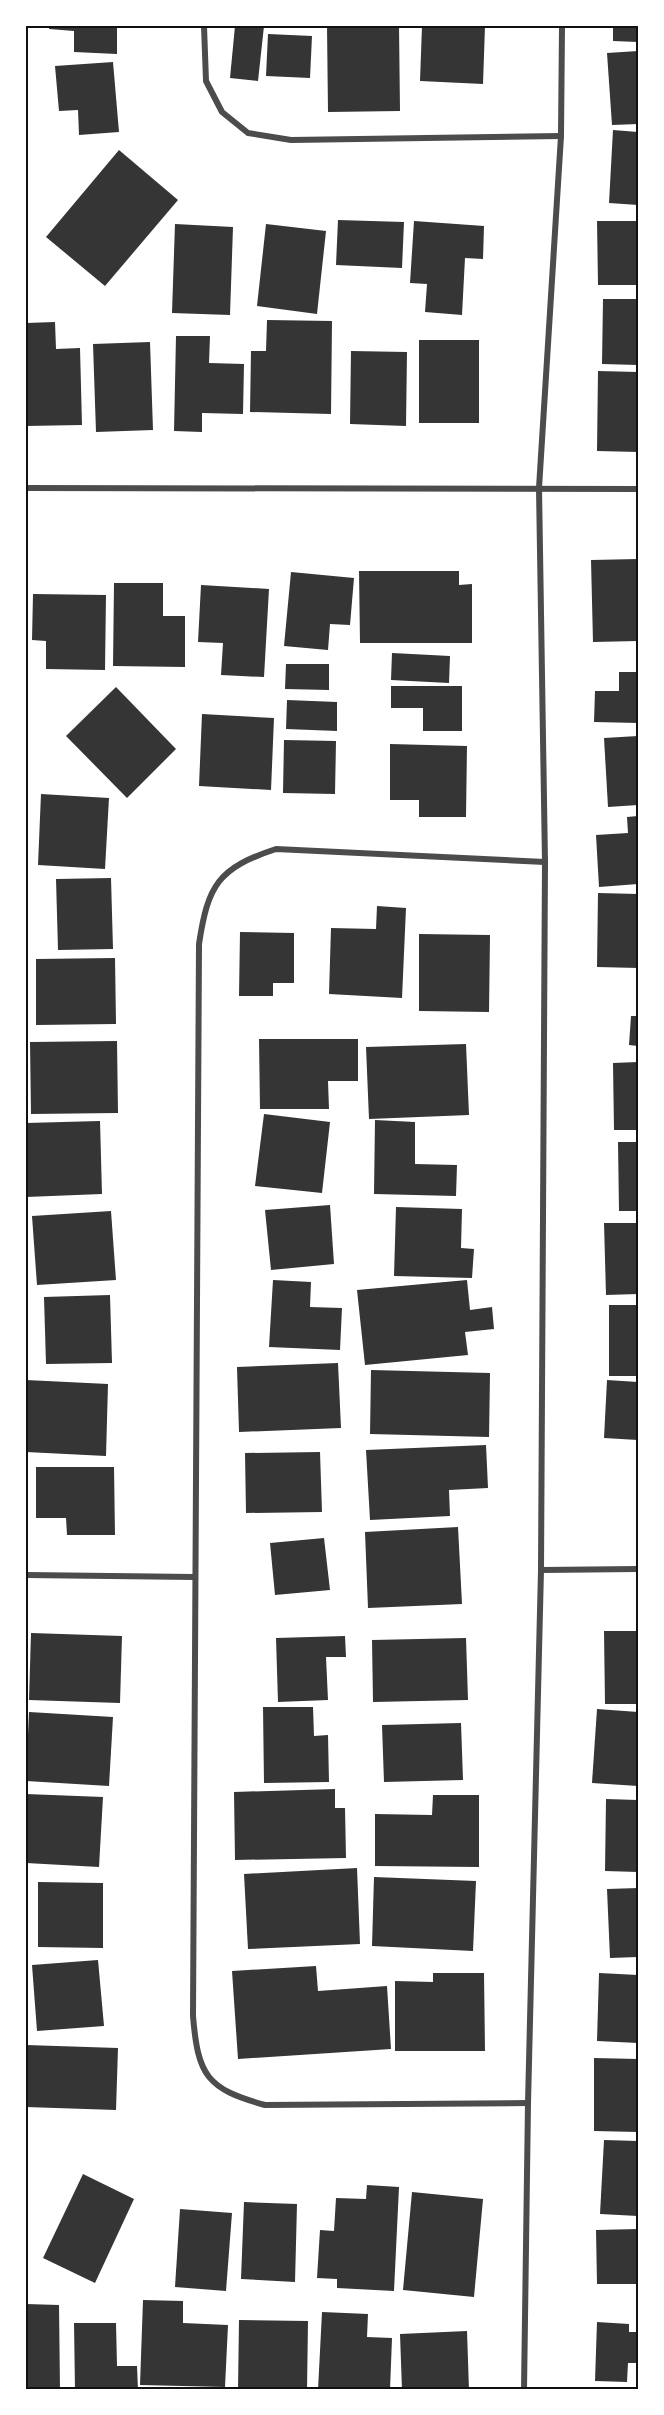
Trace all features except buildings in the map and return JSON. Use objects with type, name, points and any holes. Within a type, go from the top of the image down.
[{"type":"street","points":[[204,26],[206,81],[222,112],[248,133],[291,140],[561,136]]},
{"type":"street","points":[[524,2390],[528,2103],[541,1570],[545,862],[539,488],[561,136],[562,26]]},
{"type":"street","points":[[26,488],[639,489]]},
{"type":"street","points":[[528,2103],[265,2105],[233,2096],[209,2080],[196,2050],[193,2016],[194,1577],[199,944],[205,906],[220,877],[248,858],[276,849],[545,862]]},
{"type":"street","points":[[541,1570],[639,1569]]},
{"type":"street","points":[[26,1575],[194,1577]]}]
